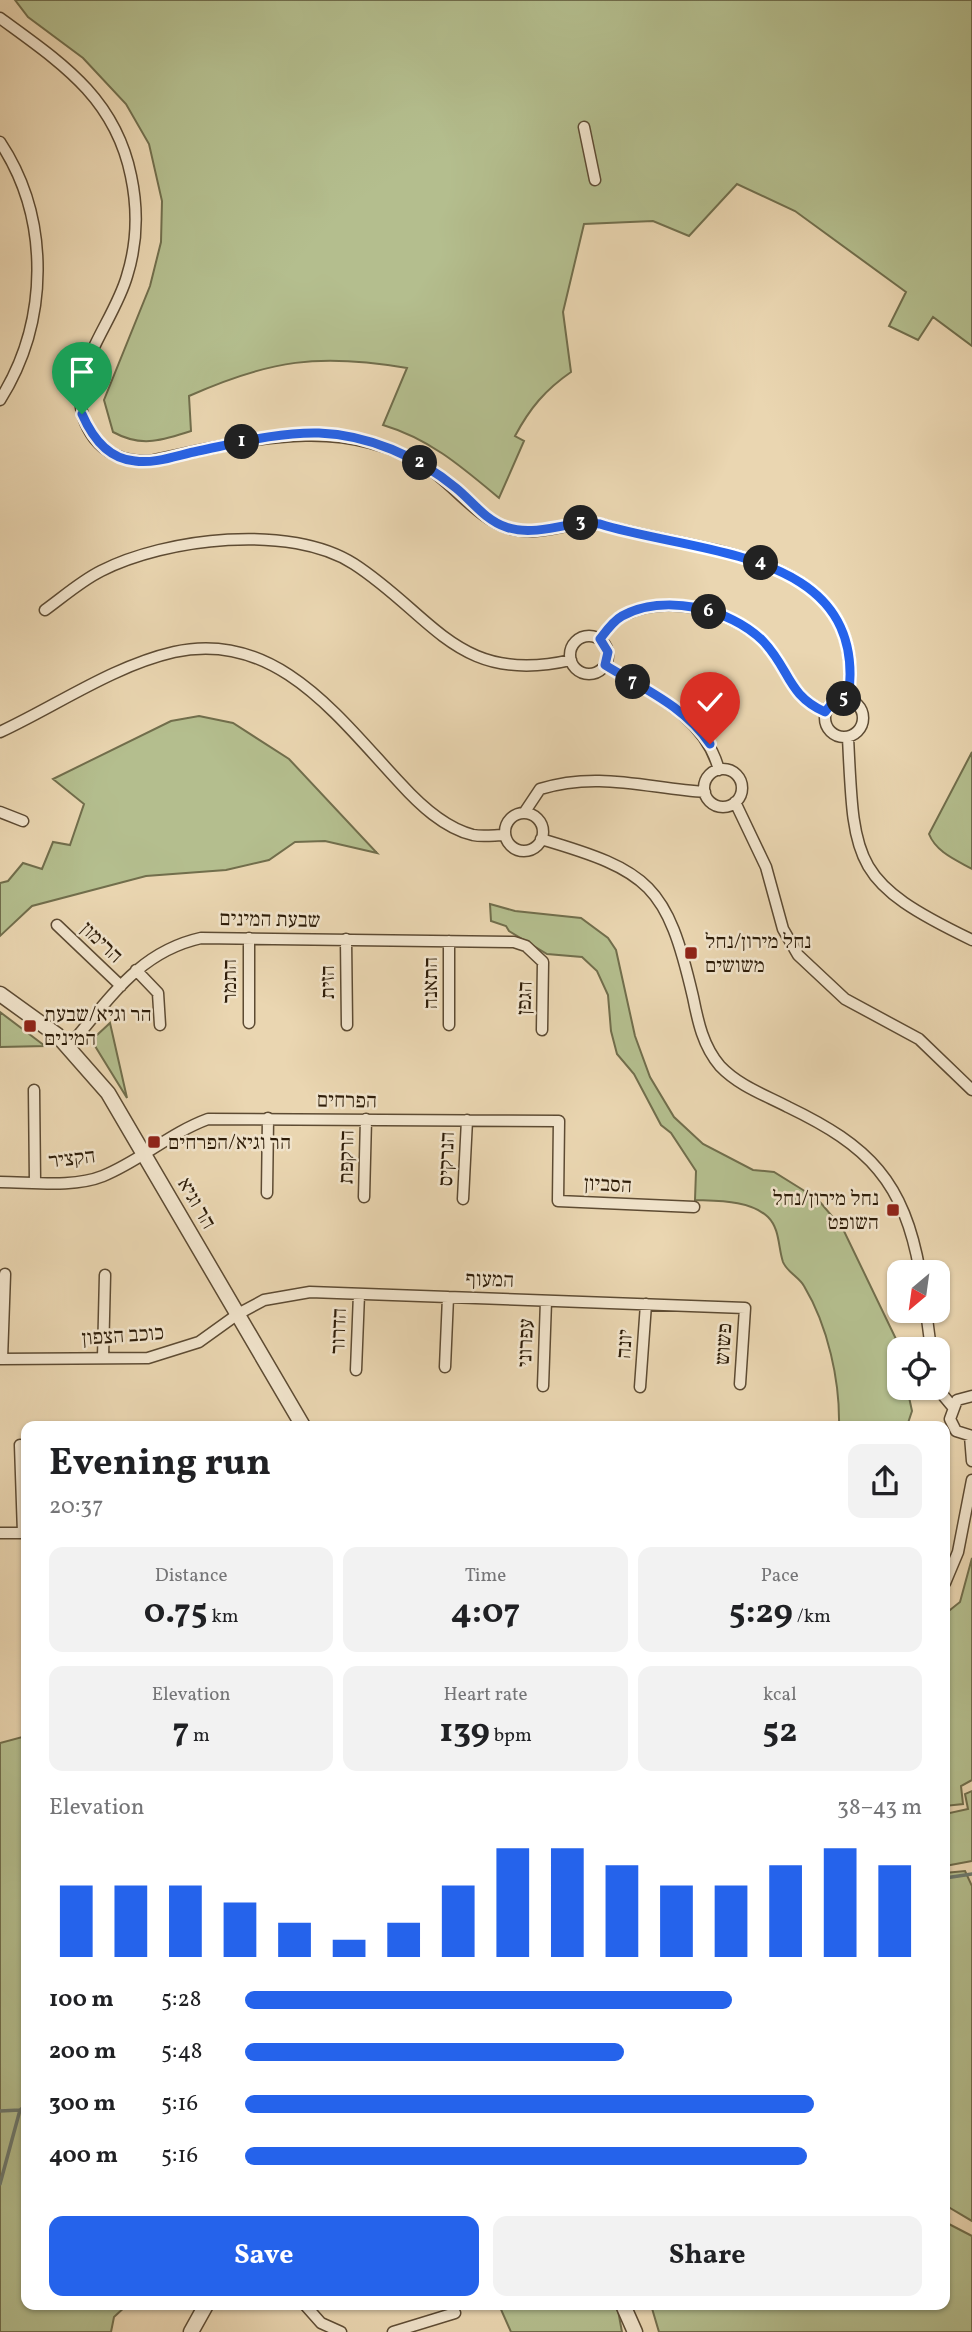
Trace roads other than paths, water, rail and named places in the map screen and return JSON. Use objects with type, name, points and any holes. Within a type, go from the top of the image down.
[{"type":"street","points":[[0,18],[61,63],[88,89],[112,123],[131,174],[135,217],[130,266],[121,295],[80,382],[82,414],[96,440],[106,449],[134,461],[171,457],[291,434],[367,440],[408,456],[443,478],[487,517],[507,528],[531,531],[586,522],[600,524],[777,568],[813,591],[838,622],[850,659],[848,700]]},
{"type":"street","points":[[584,127],[595,180]]},
{"type":"street","points":[[0,142],[29,199],[36,227],[38,271],[31,327],[23,357],[0,400]]},
{"type":"street","points":[[45,610],[100,572],[159,550],[196,542],[282,541],[320,549],[351,562],[469,655],[494,662],[539,665],[570,660]]},
{"type":"street","points":[[600,639],[619,617],[639,608],[686,606],[713,613],[740,625],[761,639],[778,658],[798,695],[825,712]]},
{"type":"street","points":[[586,636],[600,639],[608,652],[605,665],[589,674],[577,670],[570,660],[570,649],[576,640],[586,636]]},
{"type":"street","points":[[0,732],[147,660],[198,649],[242,653],[264,660],[303,682],[415,799],[444,821],[472,834],[505,835]]},
{"type":"street","points":[[605,665],[690,720],[710,744],[719,770]]},
{"type":"street","points":[[848,700],[857,704],[863,718],[858,731],[848,737],[836,736],[828,730],[825,712],[833,702],[848,700]]},
{"type":"street","points":[[848,737],[852,819],[867,867],[890,894],[909,908],[972,940]]},
{"type":"street","points":[[719,770],[729,770],[739,777],[741,794],[727,807],[714,805],[705,792],[708,777],[719,770]]},
{"type":"street","points":[[524,813],[538,819],[542,828],[541,839],[533,848],[522,850],[511,846],[505,835],[508,821],[524,813],[529,800],[540,789],[587,779],[705,792]]},
{"type":"street","points":[[735,802],[766,867],[783,929],[797,955],[845,999],[919,1039],[972,1090]]},
{"type":"street","points":[[0,812],[23,821]]},
{"type":"street","points":[[541,839],[610,860],[650,891],[677,932],[699,1025],[716,1060],[737,1080],[824,1124],[864,1153],[892,1188],[904,1210],[917,1260]]},
{"type":"street","name":"הרימון","points":[[57,925],[121,986]]},
{"type":"street","name":"שבעת המינים","points":[[69,1046],[136,970],[162,950],[179,943],[201,938],[514,942]]},
{"type":"street","name":"התמר","points":[[249,938],[249,1023]]},
{"type":"street","name":"הזית","points":[[346,939],[346,1025]]},
{"type":"street","name":"התאנה","points":[[449,941],[449,1025]]},
{"type":"street","name":"הגפן","points":[[514,942],[526,946],[543,962],[542,1030]]},
{"type":"street","name":"הרימון","points":[[136,970],[158,993],[160,1025]]},
{"type":"street","name":"הר וגיא","points":[[0,994],[45,1024],[69,1046],[108,1093],[300,1421]]},
{"type":"street","points":[[34,1090],[35,1181]]},
{"type":"street","points":[[267,1193],[268,1118]]},
{"type":"street","name":"הפרחים","points":[[143,1152],[189,1126],[208,1119],[559,1121]]},
{"type":"street","name":"הרקפת","points":[[364,1197],[366,1119]]},
{"type":"street","name":"הנרקיס","points":[[463,1199],[467,1120]]},
{"type":"street","name":"הסביון","points":[[559,1121],[558,1200],[694,1208]]},
{"type":"street","name":"הקציר","points":[[0,1182],[75,1181],[102,1177],[143,1152]]},
{"type":"street","points":[[1,1359],[5,1274]]},
{"type":"street","points":[[103,1358],[105,1275]]},
{"type":"street","name":"המעוף","points":[[238,1314],[264,1300],[287,1294],[359,1294],[745,1308]]},
{"type":"street","name":"הדרור","points":[[356,1370],[359,1294]]},
{"type":"street","points":[[445,1367],[448,1297]]},
{"type":"street","name":"עפרוני","points":[[543,1386],[546,1301]]},
{"type":"street","name":"יונה","points":[[640,1387],[646,1304]]},
{"type":"street","name":"פשוש","points":[[740,1384],[745,1308]]},
{"type":"street","name":"כוכב הצפון","points":[[1,1359],[148,1358],[185,1349],[238,1314]]},
{"type":"street","points":[[952,1406],[964,1396],[972,1396]]},
{"type":"street","points":[[947,1400],[952,1406],[952,1426],[956,1431],[971,1436],[972,1461]]},
{"type":"street","points":[[20,1445],[21,1467]]},
{"type":"street","points":[[950,1571],[958,1552],[972,1480]]},
{"type":"street","points":[[0,1534],[21,1533]]},
{"type":"street","points":[[191,2332],[203,2310]]},
{"type":"street","points":[[309,2310],[321,2323],[341,2332]]},
{"type":"street","points":[[625,2310],[635,2332]]},
{"type":"street","points":[[393,2332],[455,2313]]},
{"type":"waterway","points":[[950,1877],[972,1874]]},
{"type":"waterway","points":[[0,2184],[21,2109]]},
{"type":"waterway","points":[[0,2111],[20,2110]]},
{"type":"place","name":"נחל מירון/נחל משושים","points":[[691,953]]},
{"type":"place","name":"הר וגיא/שבעת המינים","points":[[30,1026]]},
{"type":"place","name":"הר וגיא/הפרחים","points":[[154,1142]]},
{"type":"place","name":"נחל מירון/נחל השופט","points":[[893,1210]]}]
